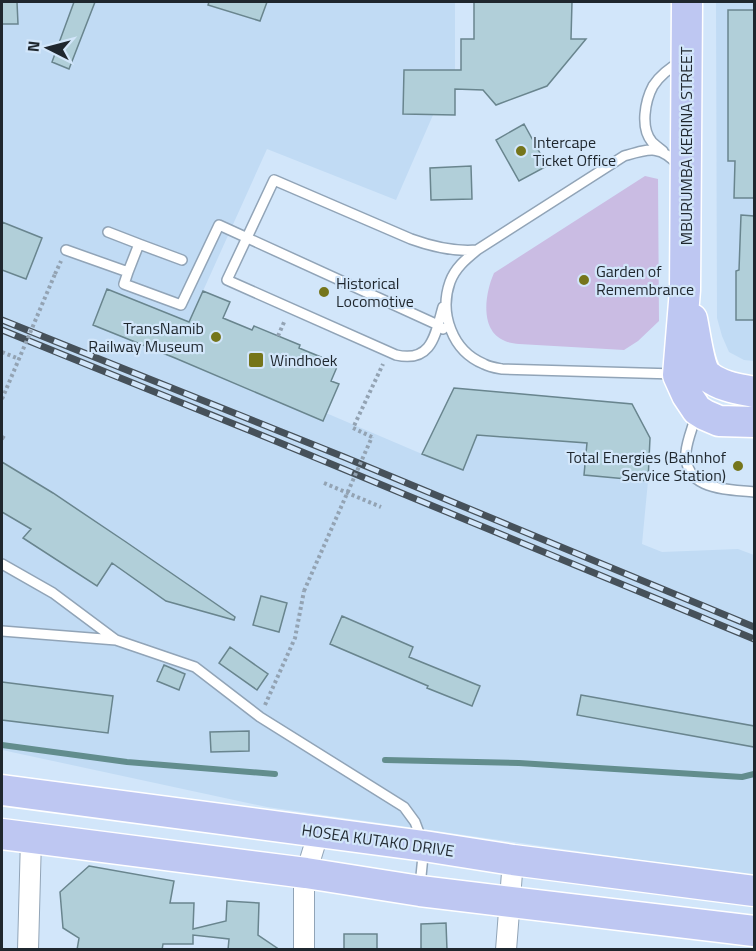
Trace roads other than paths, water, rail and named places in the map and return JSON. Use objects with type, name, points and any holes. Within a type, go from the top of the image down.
[{"type":"main road","name":"MBURUMBA KERINA STREET","points":[[687,2],[685,290],[690,370]]},
{"type":"main road","points":[[754,392],[728,386],[690,370],[687,395],[697,410],[719,421],[754,422]]},
{"type":"main road","name":"HOSEA KUTAKO DRIVE","points":[[2,790],[754,891]]},
{"type":"main road","points":[[2,834],[306,873],[420,891],[754,931]]},
{"type":"street","points":[[304,950],[304,887],[319,831]]},
{"type":"street","points":[[28,950],[31,838]]},
{"type":"street","points":[[506,950],[513,860]]},
{"type":"lane","points":[[686,174],[674,160],[651,141],[645,131],[645,117],[653,87],[660,77],[687,57]]},
{"type":"lane","points":[[477,250],[452,250],[430,246],[274,180],[227,280],[389,352],[413,357],[422,354],[434,340],[451,280],[462,263],[477,250],[624,156],[644,150],[663,151]]},
{"type":"lane","points":[[139,244],[124,284],[181,305],[219,225],[438,325],[454,338],[466,353],[483,364],[502,369],[690,370]]},
{"type":"lane","points":[[108,232],[182,260]]},
{"type":"lane","points":[[66,250],[128,272]]},
{"type":"lane","points":[[446,299],[447,319],[454,338]]},
{"type":"lane","points":[[697,410],[686,451],[687,466],[695,479],[712,487],[754,492]]},
{"type":"lane","points":[[2,564],[54,594],[116,640]]},
{"type":"lane","points":[[2,631],[116,640],[195,667],[260,717],[404,807],[415,822],[424,846],[420,891]]},
{"type":"waterway","points":[[2,745],[127,762],[275,774]]},
{"type":"waterway","points":[[385,760],[519,763],[742,777],[754,774]]},
{"type":"railway","points":[[2,320],[344,457],[754,627]]},
{"type":"railway","points":[[2,330],[754,639]]},
{"type":"place","name":"Intercape Ticket Office","points":[[521,151]]},
{"type":"place","name":"Garden of Remembrance","points":[[584,280]]},
{"type":"place","name":"Historical Locomotive","points":[[324,292]]},
{"type":"place","name":"TransNamib Railway Museum","points":[[216,337]]},
{"type":"place","name":"Windhoek","points":[[256,360]]},
{"type":"place","name":"Total Energies (Bahnhof Service Station)","points":[[738,466]]}]
